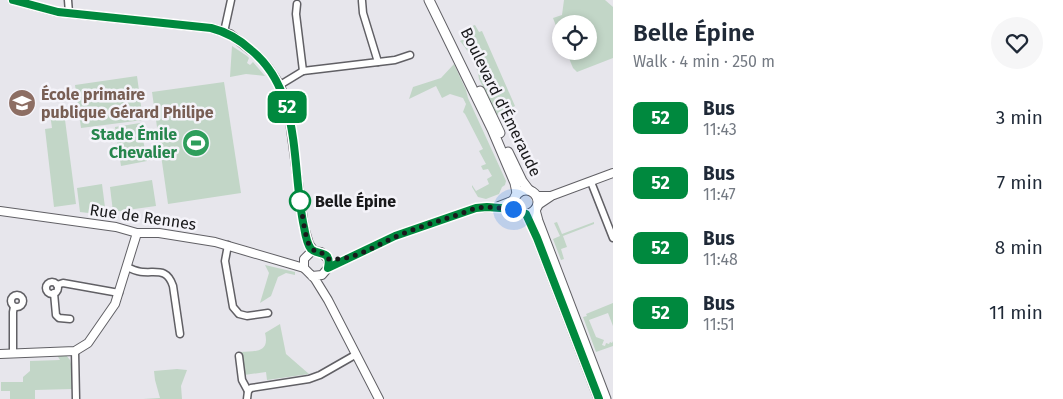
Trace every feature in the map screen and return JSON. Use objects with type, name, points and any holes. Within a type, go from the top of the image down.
[{"type":"main road","points":[[429,0],[516,183],[516,201],[526,214],[537,238],[599,399]]},
{"type":"main road","name":"Boulevard d'Émeraude","points":[[436,0],[522,181],[528,189]]},
{"type":"main road","points":[[516,201],[522,190],[528,189],[532,191],[537,204],[538,221],[606,399]]},
{"type":"main road","points":[[526,214],[537,204]]},
{"type":"street","points":[[13,0],[58,12],[194,25],[224,32],[235,38],[258,56],[280,85],[290,122],[308,244],[314,251],[321,252],[328,259],[346,258]]},
{"type":"street","points":[[68,0],[69,13]]},
{"type":"street","points":[[224,32],[231,0]]},
{"type":"street","points":[[362,1],[378,62]]},
{"type":"street","points":[[297,4],[296,14],[303,71]]},
{"type":"street","points":[[280,85],[303,71],[378,62],[404,58],[410,55]]},
{"type":"street","points":[[537,204],[551,196],[613,173]]},
{"type":"street","points":[[591,182],[613,238]]},
{"type":"street","points":[[312,276],[319,276],[346,258],[408,231],[476,208],[495,207],[516,201]]},
{"type":"street","name":"Rue de Rennes","points":[[0,211],[116,226],[137,233],[152,232],[176,235],[228,245],[304,268]]},
{"type":"street","points":[[304,227],[304,268],[312,276],[328,300],[355,356],[379,399]]},
{"type":"street","points":[[0,354],[75,351],[88,343],[115,304],[137,233]]},
{"type":"street","points":[[228,245],[225,261],[233,307],[239,314],[247,316],[268,313]]},
{"type":"street","points":[[305,257],[314,251]]},
{"type":"street","name":"Rue de Rennes","points":[[280,260],[298,262],[305,257]]},
{"type":"street","points":[[328,259],[324,286],[328,300]]},
{"type":"street","points":[[127,268],[145,272],[157,271],[171,280],[174,286],[180,334]]},
{"type":"street","points":[[54,293],[49,293],[47,286],[52,282],[57,285],[63,283],[119,293]]},
{"type":"street","points":[[57,285],[58,290],[54,293],[56,315],[59,318],[70,319]]},
{"type":"street","points":[[13,353],[12,312],[14,307]]},
{"type":"street","points":[[75,351],[76,399]]},
{"type":"street","points":[[239,356],[242,380],[248,391],[247,399]]},
{"type":"street","points":[[248,391],[253,387],[309,379],[355,356]]},
{"type":"green space","points":[[564,0],[605,0],[613,7],[613,58],[577,72],[570,60],[597,60],[597,15],[562,15]]},
{"type":"green space","points":[[475,25],[479,32],[482,31],[515,106],[497,115],[479,79],[475,64],[460,41],[468,37],[469,27]]},
{"type":"green space","points":[[232,46],[247,56],[249,58],[247,63],[250,65],[253,62],[265,76],[246,74],[230,77]]},
{"type":"green space","points":[[454,64],[506,181],[499,194],[486,199],[478,197],[472,187],[472,185],[476,191],[489,184],[487,179],[492,176],[488,169],[483,170],[481,166],[486,164],[479,151],[483,149],[463,112],[466,104],[463,98],[450,94],[442,98],[436,86],[409,99],[413,87],[441,78]]},
{"type":"green space","points":[[137,76],[143,120],[81,128],[75,85]]},
{"type":"green space","name":"Stade Émile Chevalier","points":[[224,82],[241,193],[168,204],[152,92]]},
{"type":"green space","points":[[64,112],[76,204],[54,207],[45,129],[52,128],[50,114]]},
{"type":"green space","points":[[140,123],[147,161],[121,166],[115,127]]},
{"type":"green space","points":[[152,180],[156,206],[113,212],[110,187]]},
{"type":"green space","points":[[102,184],[106,215],[80,212],[77,188]]},
{"type":"green space","points":[[557,222],[562,234],[594,222],[594,224],[563,236],[567,247],[561,249],[564,259],[561,260],[553,239],[560,236],[554,223]]},
{"type":"green space","points":[[265,265],[295,272],[295,275],[286,273],[278,277],[271,296],[260,303],[269,273]]},
{"type":"green space","points":[[613,303],[613,326],[608,313],[589,320],[596,337],[604,340],[602,345],[605,346],[606,343],[609,344],[613,341],[613,346],[596,352],[583,317]]},
{"type":"green space","points":[[280,324],[286,354],[309,374],[267,380],[266,372],[244,375],[241,352],[256,351],[263,348],[266,340],[265,333]]},
{"type":"green space","points":[[57,355],[66,355],[70,360],[72,389],[35,390],[35,399],[10,399],[10,391],[1,391],[1,382],[23,382],[23,377],[30,371],[30,361],[60,360]]},
{"type":"green space","points":[[187,370],[181,386],[182,399],[143,399],[160,398],[154,371]]},
{"type":"bus line","name":"52","points":[[13,0],[58,12],[211,28],[230,34],[258,56],[265,62],[280,85],[284,95],[290,122],[308,244],[314,251],[324,253],[329,261],[328,268],[395,236],[476,208],[517,209],[526,214],[532,224],[599,399]]},
{"type":"place","name":"École primaire publique Gérard Philipe","points":[[22,103]]},
{"type":"place","name":"Stade Émile Chevalier","points":[[196,143]]},
{"type":"place","name":"Belle Épine","points":[[300,201]]},
{"type":"route","points":[[300,201],[308,244],[314,251],[324,253],[328,259],[336,260],[353,256],[408,231],[476,208],[495,207],[513,209]]}]
